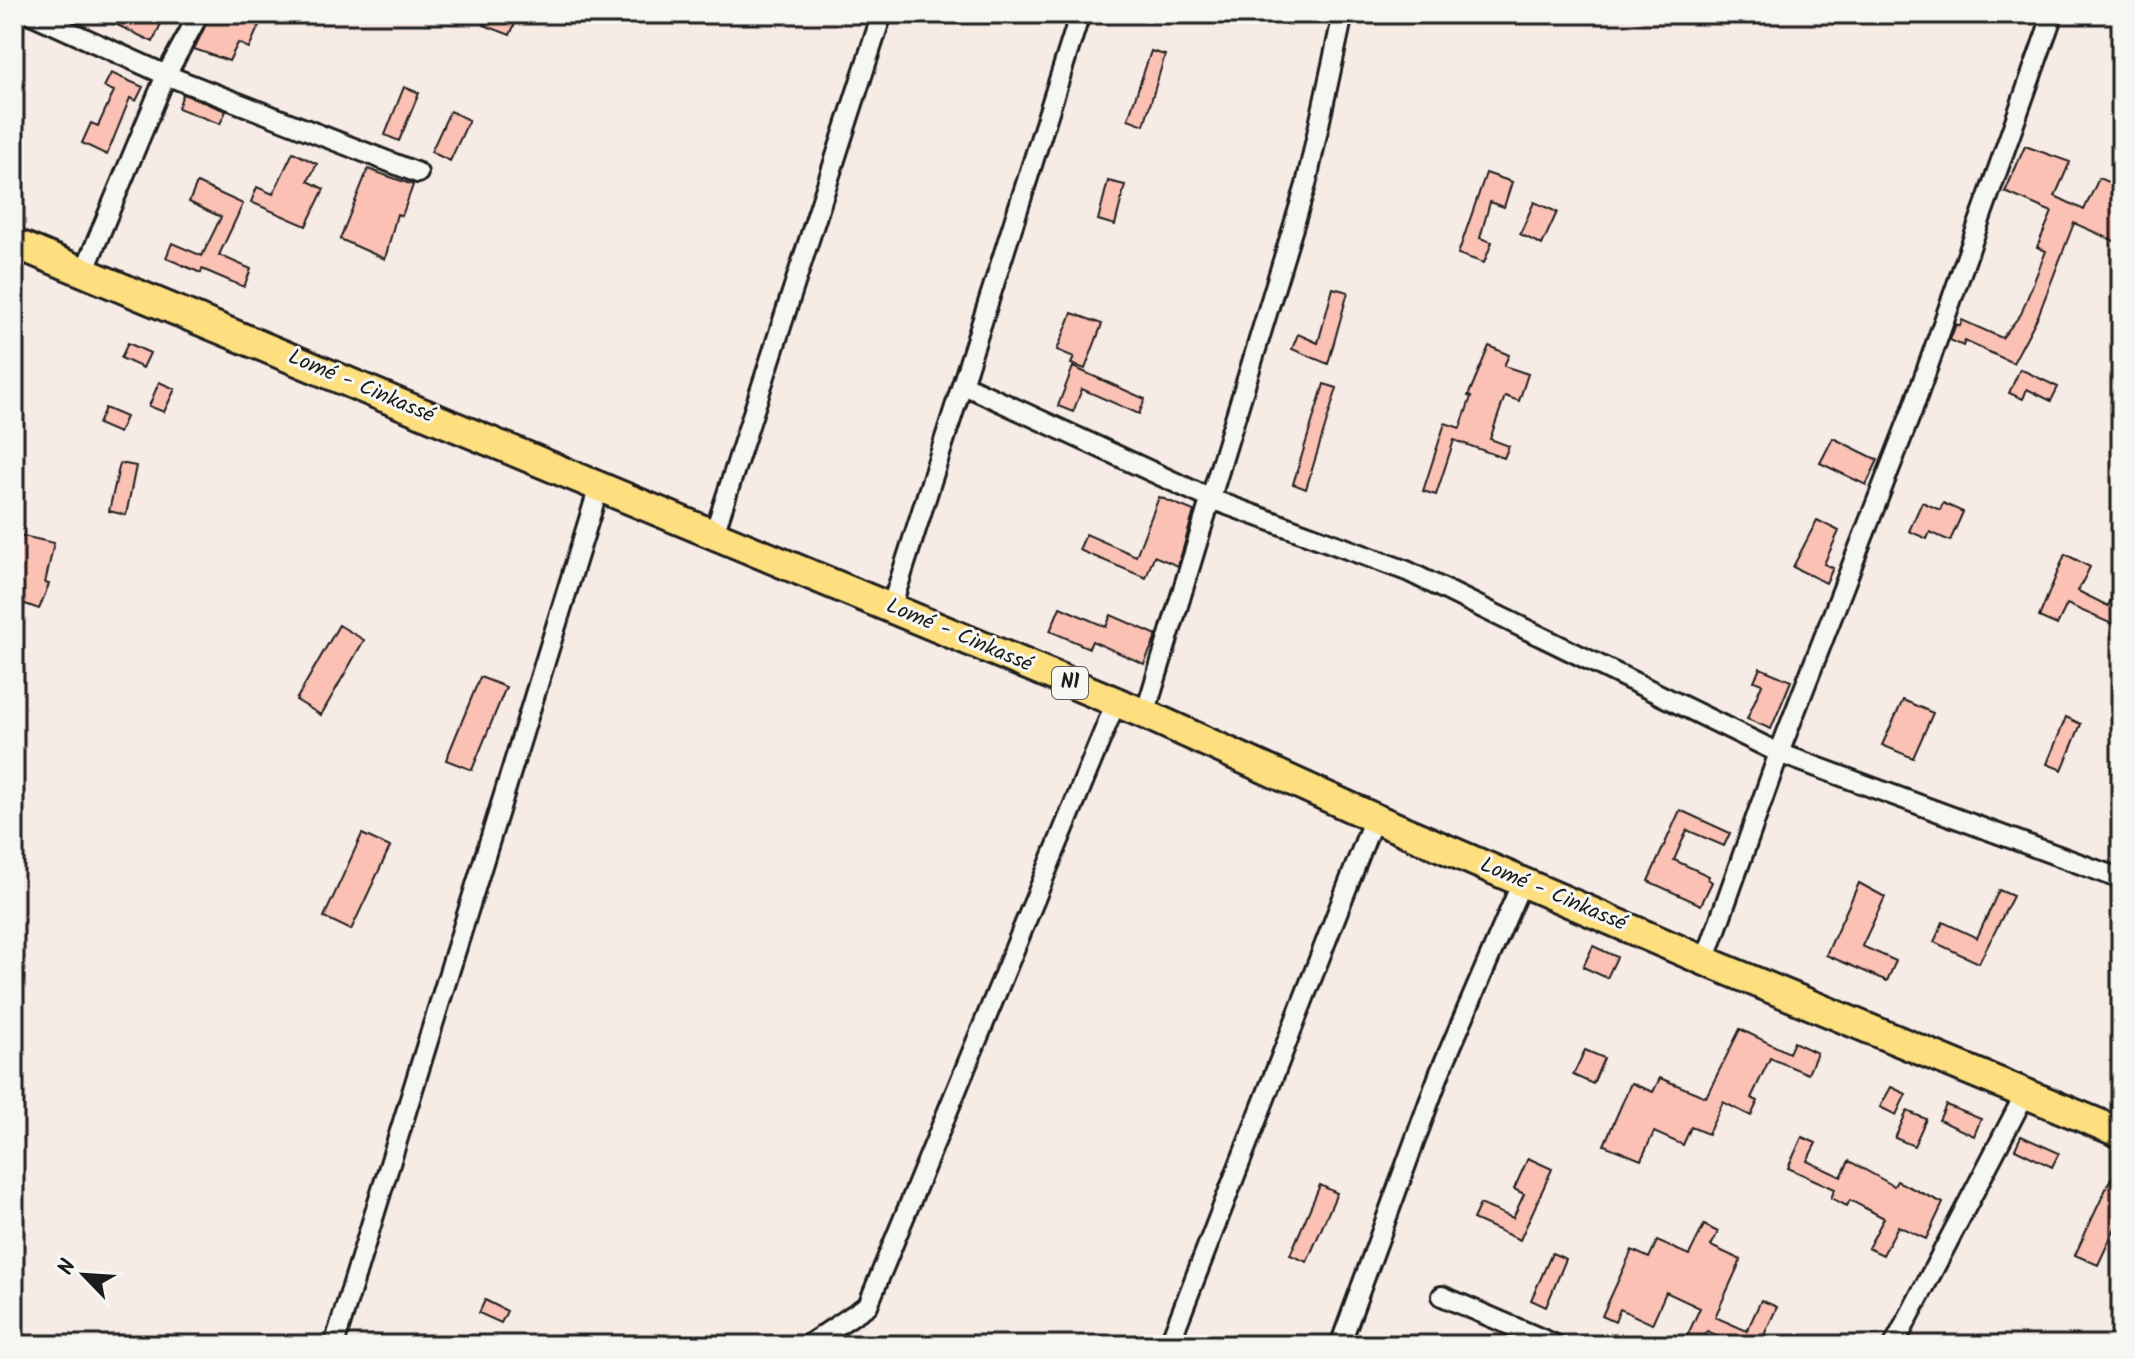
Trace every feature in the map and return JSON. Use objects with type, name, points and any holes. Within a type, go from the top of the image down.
[{"type":"highway","name":"Lomé - Cinkassé","points":[[14,243],[1145,714],[1374,818],[1705,961],[2121,1133]]},
{"type":"street","points":[[31,14],[166,75],[418,173]]},
{"type":"street","points":[[84,272],[166,75],[199,14]]},
{"type":"street","points":[[714,534],[882,14]]},
{"type":"street","points":[[891,608],[1080,14]]},
{"type":"street","points":[[1145,714],[1306,185],[1343,14]]},
{"type":"street","points":[[1705,961],[1779,753],[1912,411],[2053,14]]},
{"type":"street","points":[[962,384],[1211,499],[1407,571],[1779,753],[2121,879]]},
{"type":"street","points":[[334,1345],[599,487]]},
{"type":"street","points":[[808,1345],[868,1305],[1116,702]]},
{"type":"street","points":[[1169,1345],[1374,818]]},
{"type":"street","points":[[1340,1345],[1440,1072],[1522,882]]},
{"type":"street","points":[[1894,1345],[2025,1094]]},
{"type":"street","points":[[1442,1296],[1556,1345]]},
{"type":"building","points":[[94,14],[165,14],[153,42]]},
{"type":"building","points":[[211,14],[264,14],[249,48],[238,43],[229,61],[194,49]]},
{"type":"building","points":[[489,14],[519,14],[510,35],[484,25]]},
{"type":"building","points":[[1151,51],[1165,55],[1144,125],[1128,119]]},
{"type":"building","points":[[111,73],[143,87],[136,101],[130,98],[107,155],[82,143],[91,123],[98,126],[114,91],[104,87]]},
{"type":"building","points":[[404,87],[419,93],[399,141],[385,135]]},
{"type":"building","points":[[183,94],[226,111],[220,124],[178,108]]},
{"type":"building","points":[[450,111],[469,120],[450,161],[431,152]]},
{"type":"building","points":[[2025,146],[2070,162],[2055,196],[2084,210],[2099,178],[2121,188],[2121,244],[2074,223],[2038,316],[2013,363],[1965,341],[1963,346],[1950,340],[1956,324],[1960,326],[1962,320],[2002,338],[2021,314],[2046,251],[2037,247],[2052,212],[2005,192]]},
{"type":"building","points":[[293,152],[317,164],[308,181],[324,189],[306,226],[251,202],[257,187],[273,194]]},
{"type":"building","points":[[368,169],[413,185],[402,216],[397,214],[385,259],[340,239]]},
{"type":"building","points":[[1486,173],[1512,182],[1504,207],[1490,202],[1480,238],[1492,242],[1484,263],[1458,254]]},
{"type":"building","points":[[1108,181],[1125,185],[1115,225],[1098,220]]},
{"type":"building","points":[[197,183],[243,204],[219,255],[251,269],[244,287],[166,258],[172,243],[202,256],[221,217],[189,202]]},
{"type":"building","points":[[1534,202],[1557,212],[1542,245],[1520,234]]},
{"type":"building","points":[[1333,288],[1348,292],[1328,364],[1292,349],[1298,334],[1318,343]]},
{"type":"building","points":[[1072,313],[1102,324],[1085,369],[1071,364],[1074,357],[1057,350]]},
{"type":"building","points":[[128,343],[150,353],[143,368],[121,358]]},
{"type":"building","points":[[1489,346],[1509,355],[1504,366],[1528,374],[1519,401],[1505,396],[1490,439],[1509,446],[1504,458],[1454,440],[1436,495],[1423,491],[1445,423],[1460,428],[1471,397],[1468,396]]},
{"type":"building","points":[[1073,367],[1145,399],[1139,414],[1082,389],[1073,412],[1058,406]]},
{"type":"building","points":[[2020,369],[2058,387],[2051,401],[2027,389],[2023,399],[2009,393]]},
{"type":"building","points":[[159,382],[175,389],[164,412],[149,406]]},
{"type":"building","points":[[1324,384],[1337,388],[1306,489],[1293,484]]},
{"type":"building","points":[[105,408],[126,417],[119,433],[98,424]]},
{"type":"building","points":[[1833,438],[1878,460],[1866,485],[1820,463]]},
{"type":"building","points":[[120,463],[136,466],[126,515],[109,511]]},
{"type":"building","points":[[1159,497],[1194,511],[1178,566],[1154,556],[1146,578],[1079,550],[1086,534],[1136,556]]},
{"type":"building","points":[[1922,502],[1940,510],[1943,503],[1963,512],[1950,541],[1930,532],[1927,539],[1909,531]]},
{"type":"building","points":[[1817,520],[1839,531],[1824,564],[1833,568],[1826,583],[1793,567]]},
{"type":"building","points":[[14,534],[54,543],[45,583],[49,584],[39,609],[14,600]]},
{"type":"building","points":[[2065,554],[2090,567],[2078,591],[2108,606],[2121,576],[2121,628],[2067,604],[2057,625],[2039,617]]},
{"type":"building","points":[[1060,607],[1106,627],[1111,615],[1157,635],[1144,664],[1092,641],[1089,648],[1050,631]]},
{"type":"building","points":[[339,625],[364,640],[321,715],[296,700]]},
{"type":"building","points":[[1760,668],[1791,681],[1771,729],[1747,719],[1762,684],[1754,681]]},
{"type":"building","points":[[480,677],[506,687],[472,770],[446,760]]},
{"type":"building","points":[[1903,700],[1933,713],[1913,758],[1882,745]]},
{"type":"building","points":[[2066,717],[2081,724],[2062,770],[2047,764]]},
{"type":"building","points":[[1680,810],[1730,833],[1724,846],[1687,830],[1674,860],[1709,876],[1712,882],[1701,905],[1648,881]]},
{"type":"building","points":[[362,834],[390,847],[351,930],[324,917]]},
{"type":"building","points":[[1859,883],[1885,897],[1862,946],[1896,961],[1887,981],[1826,955]]},
{"type":"building","points":[[1999,890],[2013,896],[1979,963],[1934,942],[1943,922],[1977,938]]},
{"type":"building","points":[[1593,946],[1617,957],[1607,978],[1583,967]]},
{"type":"building","points":[[1740,1029],[1789,1053],[1794,1042],[1817,1053],[1808,1074],[1770,1058],[1751,1098],[1758,1101],[1751,1116],[1723,1102],[1708,1134],[1691,1127],[1683,1145],[1654,1132],[1641,1160],[1604,1145],[1631,1083],[1653,1092],[1660,1078],[1706,1097]]},
{"type":"building","points":[[1585,1050],[1604,1058],[1593,1084],[1573,1075]]},
{"type":"building","points":[[1891,1087],[1906,1094],[1896,1115],[1880,1107]]},
{"type":"building","points":[[1946,1105],[1981,1119],[1974,1136],[1939,1120]]},
{"type":"building","points":[[1907,1111],[1926,1119],[1914,1146],[1895,1138]]},
{"type":"building","points":[[2021,1136],[2059,1153],[2052,1167],[2015,1149]]},
{"type":"building","points":[[1802,1137],[1816,1143],[1807,1161],[1841,1177],[1849,1161],[1894,1186],[1897,1181],[1943,1203],[1926,1239],[1898,1226],[1883,1255],[1868,1248],[1884,1218],[1850,1200],[1847,1206],[1831,1198],[1835,1189],[1788,1168]]},
{"type":"building","points":[[1528,1158],[1552,1169],[1520,1240],[1473,1219],[1480,1204],[1513,1218],[1524,1194],[1514,1189]]},
{"type":"building","points":[[2111,1178],[2121,1183],[2121,1215],[2098,1265],[2075,1255]]},
{"type":"building","points":[[1320,1185],[1337,1193],[1307,1262],[1290,1255]]},
{"type":"building","points":[[1704,1225],[1718,1232],[1711,1246],[1741,1260],[1715,1317],[1747,1331],[1761,1300],[1777,1307],[1764,1335],[1786,1345],[1740,1345],[1707,1331],[1698,1345],[1683,1345],[1700,1308],[1666,1292],[1652,1324],[1620,1309],[1615,1322],[1602,1316],[1632,1250],[1649,1258],[1657,1241],[1689,1255]]},
{"type":"building","points":[[1552,1253],[1566,1259],[1546,1307],[1531,1300]]},
{"type":"building","points":[[485,1300],[507,1311],[501,1323],[479,1313]]}]
